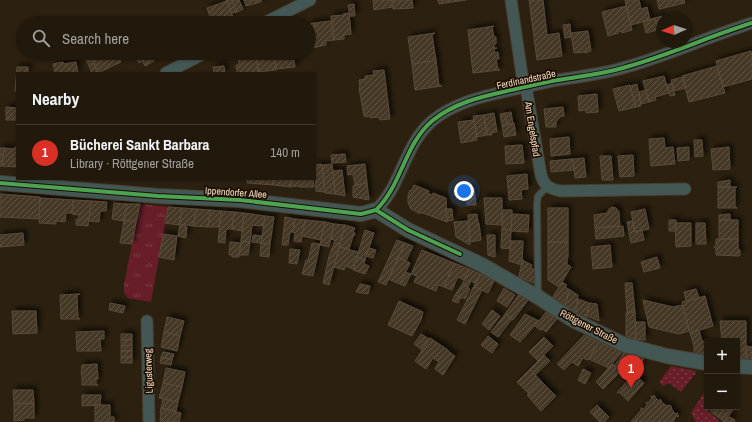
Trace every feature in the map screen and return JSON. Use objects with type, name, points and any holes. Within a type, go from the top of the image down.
[{"type":"street","points":[[278,16],[310,0]]},
{"type":"street","name":"Am Engelspfad","points":[[511,0],[522,75],[526,86],[541,175],[543,182],[547,186]]},
{"type":"street","name":"Ferdinandstraße","points":[[376,210],[386,201],[413,143],[433,120],[452,107],[484,96],[526,86],[601,74],[626,68],[752,23]]},
{"type":"street","points":[[168,72],[191,60]]},
{"type":"street","name":"Ippendorfer Allee","points":[[0,184],[158,196],[240,200],[361,214],[376,210]]},
{"type":"street","points":[[547,186],[552,190],[561,191],[685,189]]},
{"type":"street","name":"Röttgener Straße","points":[[376,210],[408,230],[460,254],[538,297],[573,320],[625,345],[667,356],[704,362]]},
{"type":"street","name":"Ligusterweg","points":[[147,321],[149,422]]},
{"type":"street","points":[[740,366],[752,367]]},
{"type":"lane","points":[[538,297],[537,203],[538,196],[547,186]]},
{"type":"green space","points":[[140,204],[168,207],[151,302],[128,298],[124,293],[124,284]]},
{"type":"green space","points":[[671,366],[695,371],[696,373],[681,392],[669,383],[663,386],[659,382]]},
{"type":"green space","points":[[704,393],[704,410],[709,410],[708,412],[719,420],[717,422],[696,422],[691,413]]},
{"type":"building","points":[[226,0],[232,0],[237,12],[232,13]]},
{"type":"building","points":[[232,0],[239,0],[243,9],[237,12]]},
{"type":"building","points":[[244,0],[261,0],[261,2],[246,6]]},
{"type":"building","points":[[373,0],[392,0],[392,7],[374,10]]},
{"type":"building","points":[[392,0],[412,0],[413,8],[393,9]]},
{"type":"building","points":[[438,0],[466,0],[439,4]]},
{"type":"building","points":[[529,0],[543,0],[547,35],[559,33],[562,56],[537,60]]},
{"type":"building","points":[[625,0],[639,0],[641,9],[647,7],[650,20],[631,25]]},
{"type":"building","points":[[657,0],[684,0],[685,3],[659,9]]},
{"type":"building","points":[[227,1],[233,16],[210,16],[207,8]]},
{"type":"building","points":[[354,4],[355,16],[350,16],[348,5]]},
{"type":"building","points":[[626,6],[632,30],[622,33],[620,31],[618,32],[619,33],[608,36],[602,12]]},
{"type":"building","points":[[349,13],[351,34],[344,35],[344,39],[334,40],[331,16]]},
{"type":"building","points":[[655,18],[656,30],[646,33],[643,21]]},
{"type":"building","points":[[332,21],[334,40],[326,41],[326,45],[316,47],[316,23]]},
{"type":"building","points":[[570,24],[571,37],[565,38],[563,25]]},
{"type":"building","points":[[494,26],[492,27],[494,37],[496,37],[496,44],[494,44],[494,48],[497,48],[494,49],[495,53],[498,52],[499,59],[496,59],[498,69],[500,70],[473,73],[468,30]]},
{"type":"building","points":[[588,31],[591,51],[585,53],[574,53],[571,33]]},
{"type":"building","points":[[435,33],[432,35],[436,60],[412,64],[408,37]]},
{"type":"building","points":[[751,51],[752,79],[723,87],[716,61]]},
{"type":"building","points":[[86,60],[92,60],[98,72],[92,72]]},
{"type":"building","points":[[92,60],[120,60],[121,62],[100,72],[98,72]]},
{"type":"building","points":[[138,60],[154,61],[145,66],[142,61],[139,63]]},
{"type":"building","points":[[238,60],[257,60],[259,72],[237,72],[236,65],[239,65]]},
{"type":"building","points":[[257,60],[275,60],[276,70],[258,72]]},
{"type":"building","points":[[275,60],[294,60],[295,67],[276,69]]},
{"type":"building","points":[[436,60],[439,86],[442,86],[415,90],[412,64]]},
{"type":"building","points":[[76,62],[78,72],[55,72],[53,64]]},
{"type":"building","points":[[224,66],[225,72],[214,72],[213,67]]},
{"type":"building","points":[[717,66],[725,93],[689,102],[682,76]]},
{"type":"building","points":[[17,67],[28,67],[28,72],[17,72]]},
{"type":"building","points":[[384,70],[390,119],[380,120],[378,117],[366,117],[364,116],[359,80],[365,79],[365,76],[374,75],[373,71]]},
{"type":"building","points":[[664,76],[669,93],[655,97],[656,100],[649,102],[643,81]]},
{"type":"building","points":[[683,77],[686,88],[674,91],[671,80]]},
{"type":"building","points":[[672,83],[675,95],[670,96],[667,85]]},
{"type":"building","points":[[637,84],[641,106],[636,107],[630,86]]},
{"type":"building","points":[[630,85],[636,107],[619,111],[613,89]]},
{"type":"building","points":[[646,90],[649,102],[641,104],[639,92]]},
{"type":"building","points":[[597,94],[598,112],[586,113],[586,110],[579,111],[578,96]]},
{"type":"building","points":[[6,107],[16,108],[16,120],[6,120]]},
{"type":"building","points":[[563,107],[564,116],[560,117],[556,122],[556,127],[546,127],[544,109]]},
{"type":"building","points":[[511,112],[513,124],[507,125],[505,113]]},
{"type":"building","points":[[494,113],[497,132],[491,133],[492,135],[487,135],[484,115]]},
{"type":"building","points":[[505,113],[507,125],[502,125],[500,114]]},
{"type":"building","points":[[484,115],[487,135],[477,137],[473,116]]},
{"type":"building","points":[[474,120],[477,140],[461,143],[458,122]]},
{"type":"building","points":[[514,123],[516,135],[504,137],[502,125]]},
{"type":"building","points":[[569,137],[570,154],[551,156],[550,139]]},
{"type":"building","points":[[664,138],[665,148],[673,147],[675,164],[651,166],[649,139]]},
{"type":"building","points":[[694,140],[702,140],[703,156],[695,157]]},
{"type":"building","points":[[522,145],[524,163],[506,164],[505,146]]},
{"type":"building","points":[[16,147],[16,167],[2,166],[4,148],[15,149]]},
{"type":"building","points":[[689,147],[689,160],[678,161],[677,148]]},
{"type":"building","points":[[729,147],[730,169],[713,170],[711,149]]},
{"type":"building","points":[[0,148],[4,148],[2,166],[0,166]]},
{"type":"building","points":[[345,154],[346,162],[332,163],[331,155]]},
{"type":"building","points":[[633,155],[634,176],[620,177],[618,156]]},
{"type":"building","points":[[600,156],[611,156],[613,180],[602,180]]},
{"type":"building","points":[[584,158],[586,177],[575,178],[573,159]]},
{"type":"building","points":[[573,159],[574,170],[551,172],[550,161]]},
{"type":"building","points":[[332,164],[335,194],[325,193],[322,165]]},
{"type":"building","points":[[365,164],[367,183],[355,185],[353,174],[348,175],[347,166]]},
{"type":"building","points":[[316,165],[322,165],[325,192],[316,191]]},
{"type":"building","points":[[342,170],[345,196],[335,194],[333,171]]},
{"type":"building","points":[[527,174],[528,189],[521,190],[522,199],[509,200],[507,176]]},
{"type":"building","points":[[247,180],[260,180],[260,184],[247,183]]},
{"type":"building","points":[[260,180],[273,180],[273,185],[260,184]]},
{"type":"building","points":[[273,180],[290,180],[291,187],[273,185]]},
{"type":"building","points":[[290,180],[313,180],[314,187],[291,187]]},
{"type":"building","points":[[730,180],[730,187],[718,187],[718,182]]},
{"type":"building","points":[[367,183],[369,200],[353,197],[353,186]]},
{"type":"building","points":[[414,185],[429,191],[428,194],[432,195],[433,193],[446,198],[447,222],[420,212],[420,214],[411,209],[408,203],[408,196]]},
{"type":"building","points":[[718,187],[735,187],[735,207],[737,208],[718,208]]},
{"type":"building","points":[[474,188],[476,205],[467,205],[466,189]]},
{"type":"building","points":[[0,194],[40,197],[39,219],[0,217]]},
{"type":"building","points":[[40,198],[73,200],[72,213],[66,213],[65,222],[56,221],[56,224],[39,223]]},
{"type":"building","points":[[484,198],[502,198],[502,225],[486,224]]},
{"type":"building","points":[[73,200],[91,201],[88,226],[76,225],[76,219],[78,220],[79,215],[72,214]]},
{"type":"building","points":[[91,201],[107,202],[106,211],[100,211],[99,222],[89,221]]},
{"type":"building","points":[[114,203],[127,204],[124,221],[112,219]]},
{"type":"building","points":[[127,204],[140,204],[136,222],[124,220]]},
{"type":"building","points":[[168,207],[182,208],[179,225],[165,223]]},
{"type":"building","points":[[612,207],[616,208],[619,212],[620,226],[595,228],[594,215],[607,213]]},
{"type":"building","points":[[182,208],[196,209],[193,226],[180,224]]},
{"type":"building","points":[[548,208],[568,208],[568,242],[548,242]]},
{"type":"building","points":[[196,209],[210,210],[208,227],[193,226]]},
{"type":"building","points":[[446,209],[452,209],[453,220],[447,221]]},
{"type":"building","points":[[645,209],[649,229],[635,232],[631,212]]},
{"type":"building","points":[[210,210],[221,211],[219,227],[208,227]]},
{"type":"building","points":[[503,210],[512,210],[511,230],[502,229]]},
{"type":"building","points":[[221,211],[234,212],[232,229],[226,229],[225,243],[218,242]]},
{"type":"building","points":[[234,212],[244,213],[242,231],[232,229]]},
{"type":"building","points":[[244,213],[265,216],[263,226],[252,225],[250,242],[241,241]]},
{"type":"building","points":[[477,214],[481,240],[470,242],[468,215]]},
{"type":"building","points":[[512,214],[529,215],[528,232],[511,231]]},
{"type":"building","points":[[730,214],[730,220],[719,220],[719,215]]},
{"type":"building","points":[[265,216],[274,217],[270,244],[261,243]]},
{"type":"building","points":[[285,217],[295,219],[293,232],[290,232],[288,245],[282,245]]},
{"type":"building","points":[[295,219],[305,220],[301,242],[294,241],[295,233],[293,232]]},
{"type":"building","points":[[124,220],[136,222],[132,244],[120,243]]},
{"type":"building","points":[[305,220],[325,222],[321,240],[302,236]]},
{"type":"building","points":[[669,220],[676,220],[676,231],[669,231]]},
{"type":"building","points":[[719,220],[738,220],[738,239],[719,239]]},
{"type":"building","points":[[468,221],[470,245],[456,237],[454,222]]},
{"type":"building","points":[[632,221],[635,232],[642,230],[644,240],[631,243],[627,222]]},
{"type":"building","points":[[325,222],[334,224],[329,247],[320,245]]},
{"type":"building","points":[[675,223],[691,223],[691,246],[676,247]]},
{"type":"building","points":[[696,223],[705,223],[706,244],[696,244]]},
{"type":"building","points":[[180,224],[187,227],[186,238],[178,236]]},
{"type":"building","points":[[334,224],[345,225],[340,245],[334,243],[335,240],[330,239]]},
{"type":"building","points":[[345,225],[355,228],[353,232],[355,233],[349,249],[339,247]]},
{"type":"building","points":[[623,226],[624,236],[596,239],[595,228]]},
{"type":"building","points":[[502,229],[511,230],[510,249],[501,248]]},
{"type":"building","points":[[365,230],[374,233],[365,260],[357,257]]},
{"type":"building","points":[[23,233],[24,245],[0,247],[0,235]]},
{"type":"building","points":[[163,234],[177,236],[174,260],[159,257]]},
{"type":"building","points":[[253,235],[262,236],[261,243],[252,242]]},
{"type":"building","points":[[487,235],[495,235],[495,257],[488,255]]},
{"type":"building","points":[[716,239],[738,239],[738,249],[740,250],[740,255],[716,255],[716,249],[714,247],[716,245]]},
{"type":"building","points":[[397,240],[405,243],[386,285],[378,282]]},
{"type":"building","points":[[241,241],[250,242],[248,255],[239,255]]},
{"type":"building","points":[[511,241],[523,241],[522,265],[509,261]]},
{"type":"building","points":[[230,242],[241,243],[239,257],[232,257],[232,255],[229,255]]},
{"type":"building","points":[[548,242],[568,242],[567,264],[571,267],[559,287],[548,280]]},
{"type":"building","points":[[261,243],[270,244],[269,257],[260,256]]},
{"type":"building","points":[[312,243],[320,244],[313,276],[302,274],[306,260],[308,260]]},
{"type":"building","points":[[334,243],[340,245],[329,285],[323,283],[329,256]]},
{"type":"building","points":[[405,243],[413,246],[406,261],[398,257]]},
{"type":"building","points":[[610,245],[612,267],[593,269],[591,247]]},
{"type":"building","points":[[339,247],[358,252],[353,269],[345,266],[344,270],[334,267]]},
{"type":"building","points":[[369,248],[376,250],[373,258],[366,256]]},
{"type":"building","points":[[290,249],[300,250],[297,264],[289,263]]},
{"type":"building","points":[[422,250],[454,263],[444,287],[438,285],[436,291],[414,282],[417,276],[411,274]]},
{"type":"building","points":[[357,257],[365,260],[364,264],[369,266],[365,274],[353,270]]},
{"type":"building","points":[[398,257],[410,263],[400,284],[388,279]]},
{"type":"building","points":[[657,257],[660,268],[644,272],[641,262]]},
{"type":"building","points":[[522,260],[532,265],[531,268],[535,270],[534,283],[519,277]]},
{"type":"building","points":[[454,263],[469,269],[464,280],[458,277],[452,290],[444,287]]},
{"type":"building","points":[[469,269],[480,274],[476,284],[471,281],[468,287],[463,283]]},
{"type":"building","points":[[405,272],[411,274],[405,286],[400,284]]},
{"type":"building","points":[[480,274],[494,281],[488,293],[474,286]]},
{"type":"building","points":[[562,282],[567,285],[565,287],[570,290],[564,305],[552,298]]},
{"type":"building","points":[[463,283],[470,289],[465,299],[455,295]]},
{"type":"building","points":[[625,283],[632,283],[635,312],[627,312]]},
{"type":"building","points":[[360,284],[370,286],[368,294],[356,292]]},
{"type":"building","points":[[474,286],[482,290],[465,324],[457,320]]},
{"type":"building","points":[[504,288],[515,295],[507,307],[497,301]]},
{"type":"building","points":[[696,289],[699,298],[686,301],[684,292]]},
{"type":"building","points":[[570,290],[578,295],[575,312],[564,305]]},
{"type":"building","points":[[80,294],[77,295],[78,318],[80,319],[61,319],[60,295]]},
{"type":"building","points":[[519,294],[528,300],[513,320],[505,314]]},
{"type":"building","points":[[455,295],[461,297],[458,303],[452,301]]},
{"type":"building","points":[[705,296],[713,326],[690,333],[682,302]]},
{"type":"building","points":[[578,299],[589,303],[586,318],[575,314]]},
{"type":"building","points":[[643,300],[673,307],[683,305],[689,331],[679,334],[649,327]]},
{"type":"building","points":[[399,301],[423,312],[421,320],[412,336],[388,325]]},
{"type":"building","points":[[110,303],[125,306],[123,313],[109,310]]},
{"type":"building","points":[[589,303],[597,304],[599,321],[587,316]]},
{"type":"building","points":[[492,310],[500,316],[489,330],[482,324]]},
{"type":"building","points":[[12,311],[36,311],[37,333],[13,334]]},
{"type":"building","points":[[546,312],[557,319],[546,332],[535,326]]},
{"type":"building","points":[[626,312],[635,312],[636,340],[626,336]]},
{"type":"building","points":[[505,314],[512,319],[498,337],[491,332]]},
{"type":"building","points":[[525,314],[539,321],[520,342],[510,335]]},
{"type":"building","points":[[167,317],[184,321],[180,336],[164,332]]},
{"type":"building","points":[[720,321],[746,321],[746,358],[740,358],[740,338],[722,338]]},
{"type":"building","points":[[635,322],[645,322],[645,340],[636,340]]},
{"type":"building","points":[[699,330],[702,341],[704,341],[704,356],[694,354],[694,346],[690,333]]},
{"type":"building","points":[[104,331],[104,339],[100,339],[101,351],[77,351],[76,332]]},
{"type":"building","points":[[164,332],[180,336],[177,351],[161,347]]},
{"type":"building","points":[[121,334],[132,334],[132,340],[121,340]]},
{"type":"building","points":[[421,334],[429,339],[422,350],[414,344]]},
{"type":"building","points":[[584,335],[599,342],[588,360],[583,358],[578,366],[572,362],[564,370],[557,364]]},
{"type":"building","points":[[488,336],[498,344],[492,353],[481,345]]},
{"type":"building","points":[[544,337],[553,346],[538,361],[529,352]]},
{"type":"building","points":[[430,338],[455,356],[443,375],[435,369],[439,362],[433,358],[426,369],[415,361]]},
{"type":"building","points":[[121,340],[132,340],[132,345],[121,346]]},
{"type":"building","points":[[599,342],[622,352],[609,368],[589,359]]},
{"type":"building","points":[[132,345],[132,351],[121,351],[121,346]]},
{"type":"building","points":[[747,346],[752,347],[752,361],[746,360]]},
{"type":"building","points":[[626,350],[632,355],[621,371],[614,366]]},
{"type":"building","points":[[121,351],[132,351],[132,357],[121,357]]},
{"type":"building","points":[[163,352],[174,354],[172,360],[161,357]]},
{"type":"building","points":[[544,355],[550,361],[535,375],[530,369]]},
{"type":"building","points":[[632,355],[644,358],[639,368],[632,375],[623,368]]},
{"type":"building","points":[[121,357],[132,357],[132,363],[121,363]]},
{"type":"building","points":[[161,357],[172,360],[171,365],[160,363]]},
{"type":"building","points":[[97,364],[98,379],[96,379],[96,385],[82,385],[82,365]]},
{"type":"building","points":[[612,364],[621,371],[603,389],[596,382]]},
{"type":"building","points":[[166,368],[185,372],[182,387],[163,383]]},
{"type":"building","points":[[530,369],[541,381],[528,393],[517,382]]},
{"type":"building","points":[[583,369],[591,373],[585,384],[578,380]]},
{"type":"building","points":[[635,372],[640,376],[639,378],[644,383],[628,401],[619,392],[617,393]]},
{"type":"building","points":[[541,381],[556,396],[541,411],[527,395]]},
{"type":"building","points":[[163,383],[182,387],[178,402],[159,398]]},
{"type":"building","points":[[13,390],[33,390],[34,403],[14,404]]},
{"type":"building","points":[[82,395],[101,395],[100,405],[82,406]]},
{"type":"building","points":[[654,395],[659,401],[660,399],[662,401],[661,402],[667,406],[670,405],[672,410],[676,414],[678,413],[677,415],[679,416],[676,416],[673,422],[631,422],[641,408],[643,410],[647,405],[646,403],[648,403],[652,398],[651,396],[653,397]]},
{"type":"building","points":[[163,399],[178,402],[176,411],[161,408]]},
{"type":"building","points":[[34,403],[34,418],[24,418],[24,420],[14,421],[14,404]]},
{"type":"building","points":[[95,405],[110,405],[110,417],[114,417],[114,422],[95,422]]},
{"type":"building","points":[[597,405],[601,409],[594,416],[590,412]]},
{"type":"building","points":[[161,408],[181,413],[179,422],[160,421]]},
{"type":"building","points":[[601,409],[609,417],[604,422],[600,422],[594,416]]},
{"type":"building","points":[[712,410],[723,410],[718,417],[711,412]]},
{"type":"building","points":[[723,410],[733,410],[724,422],[718,417]]},
{"type":"building","points":[[730,417],[735,420],[734,422],[723,422]]},
{"type":"cycle path","points":[[376,210],[392,189],[409,153],[423,131],[440,115],[458,105],[477,98],[545,82],[618,69],[658,57],[752,23]]},
{"type":"cycle path","points":[[0,183],[158,196],[240,200],[361,214],[376,210],[408,230],[460,254]]},
{"type":"place","name":"Bücherei Sankt Barbara","points":[[631,388]]}]
